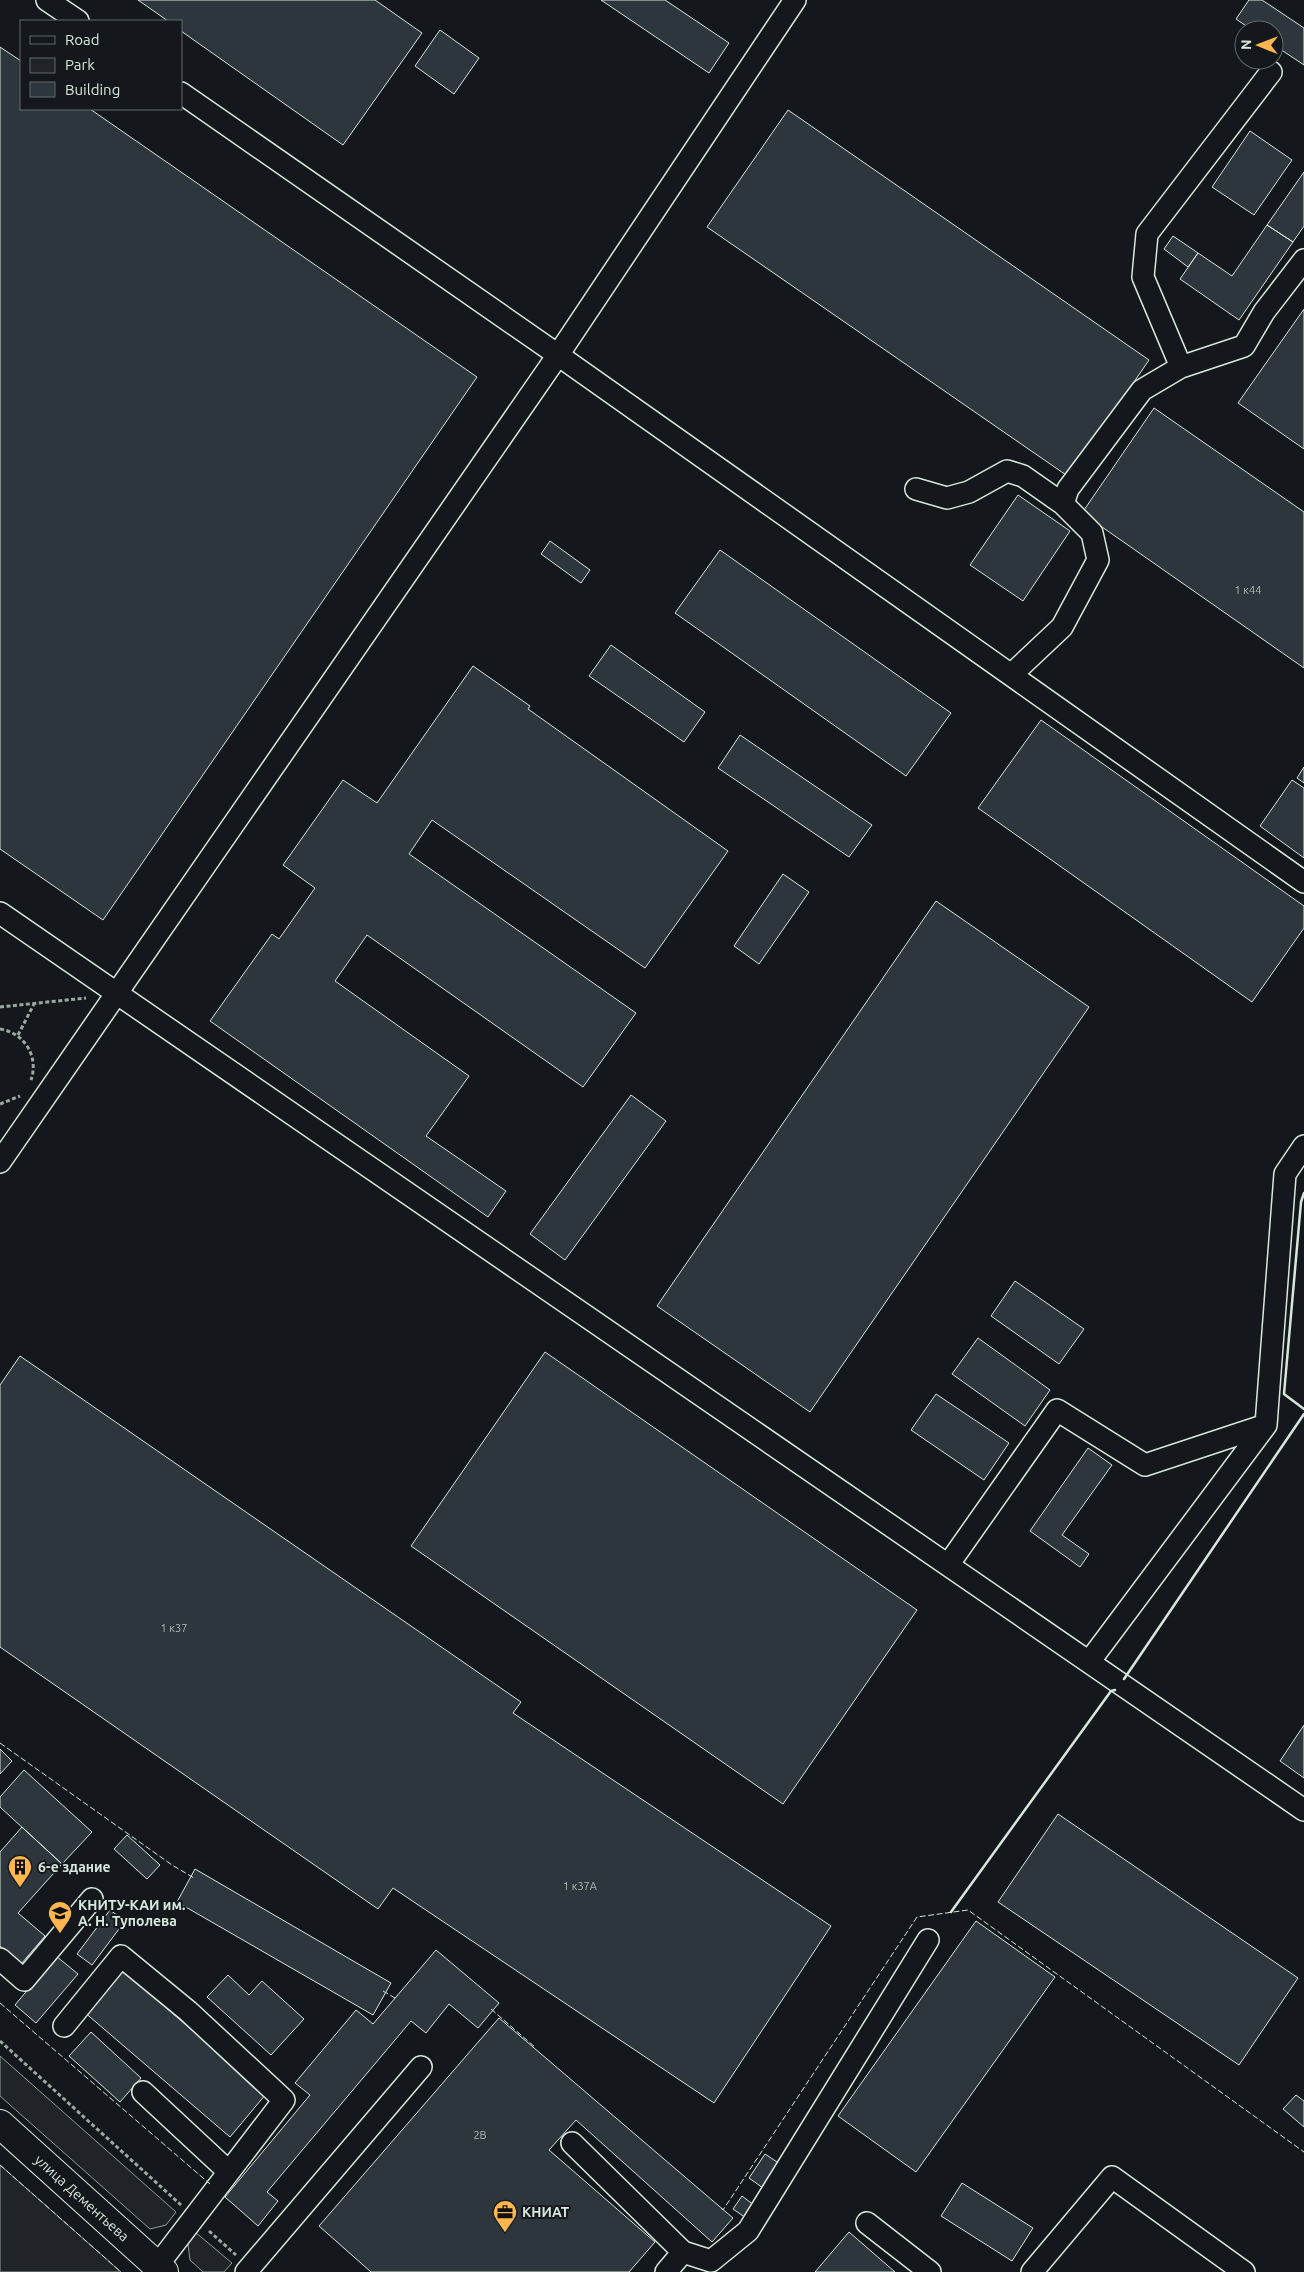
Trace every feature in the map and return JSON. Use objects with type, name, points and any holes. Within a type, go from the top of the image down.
[{"type":"main road","name":"улица Дементьева","points":[[0,2124],[160,2269]]},
{"type":"lane","points":[[47,0],[77,20]]},
{"type":"lane","points":[[0,1162],[558,355],[795,0]]},
{"type":"lane","points":[[1181,367],[1143,276],[1147,234],[1271,72]]},
{"type":"lane","points":[[182,94],[558,355],[1304,882]]},
{"type":"lane","points":[[1063,504],[1068,489],[1142,390],[1181,367],[1244,346],[1264,312],[1304,260]]},
{"type":"lane","points":[[916,489],[947,498],[969,492],[1007,471],[1023,476],[1063,504],[1092,533],[1098,560],[1062,627],[1011,675]]},
{"type":"lane","points":[[0,913],[1304,1810]]},
{"type":"lane","points":[[1089,1662],[1266,1425],[1285,1174],[1304,1146]]},
{"type":"lane","points":[[948,1565],[1057,1410],[1145,1465],[1266,1425]]},
{"type":"lane","points":[[0,1959],[24,1980],[92,1899]]},
{"type":"lane","points":[[572,2143],[683,2252],[711,2261],[748,2231],[928,1940]]},
{"type":"lane","points":[[64,2026],[121,1956],[188,2011],[284,2100],[195,2218],[160,2269]]},
{"type":"lane","points":[[248,2270],[421,2067]]},
{"type":"lane","points":[[143,2092],[229,2172]]},
{"type":"lane","points":[[1032,2272],[1112,2177],[1244,2272]]},
{"type":"lane","points":[[867,2223],[930,2272]]},
{"type":"lane","points":[[666,2272],[683,2252]]},
{"type":"path","points":[[0,1006],[117,994]]},
{"type":"path","points":[[18,1035],[35,1003]]},
{"type":"path","points":[[0,1029],[18,1035],[30,1050],[34,1069],[27,1087]]},
{"type":"path","points":[[0,1104],[12,1101],[24,1091]]},
{"type":"path","points":[[0,2041],[195,2218],[248,2270]]},
{"type":"green space","points":[[0,2056],[176,2212],[166,2225],[150,2229],[0,2096]]},
{"type":"green space","points":[[0,2165],[121,2272],[0,2272]]},
{"type":"green space","points":[[195,2232],[232,2263],[224,2272],[203,2272],[190,2260],[188,2244]]},
{"type":"building","points":[[138,0],[375,0],[422,33],[343,145],[182,32],[182,20],[167,20]]},
{"type":"building","points":[[601,0],[665,0],[729,43],[709,73]]},
{"type":"building","points":[[1249,0],[1262,0],[1304,28],[1304,65],[1284,52],[1284,20],[1236,19]]},
{"type":"building","points":[[440,30],[479,58],[454,94],[415,66]]},
{"type":"building","points":[[0,47],[20,60],[20,110],[91,110],[477,377],[103,920],[0,849]]},
{"type":"building","points":[[788,110],[1149,360],[1069,477],[707,227]]},
{"type":"building","points":[[1250,131],[1292,160],[1254,215],[1212,187]]},
{"type":"building","points":[[1304,172],[1304,226],[1293,242],[1267,225]]},
{"type":"building","points":[[1267,225],[1293,242],[1239,320],[1180,279],[1198,253],[1232,276]]},
{"type":"building","points":[[1173,236],[1198,253],[1188,267],[1164,249]]},
{"type":"building","points":[[1304,309],[1304,449],[1238,403]]},
{"type":"building","points":[[1154,408],[1304,512],[1304,668],[1082,513]]},
{"type":"building","points":[[1018,495],[1070,531],[1023,601],[970,565]]},
{"type":"building","points":[[550,541],[590,570],[581,583],[541,554]]},
{"type":"building","points":[[720,550],[951,713],[906,776],[675,613]]},
{"type":"building","points":[[611,645],[705,712],[684,742],[589,676]]},
{"type":"building","points":[[473,666],[530,706],[528,709],[728,851],[645,968],[432,820],[409,854],[636,1013],[583,1087],[367,935],[335,981],[469,1076],[426,1136],[506,1191],[488,1217],[210,1021],[272,934],[279,939],[315,888],[283,865],[343,780],[377,803]]},
{"type":"building","points":[[1041,720],[1304,906],[1304,928],[1252,1002],[978,808]]},
{"type":"building","points":[[740,735],[872,825],[849,857],[718,768]]},
{"type":"building","points":[[1304,767],[1304,783],[1297,778]]},
{"type":"building","points":[[1292,780],[1304,788],[1304,858],[1260,826]]},
{"type":"building","points":[[783,874],[809,892],[759,964],[734,946]]},
{"type":"building","points":[[936,901],[1089,1007],[810,1412],[657,1306]]},
{"type":"building","points":[[631,1095],[666,1121],[565,1260],[530,1234]]},
{"type":"building","points":[[1015,1281],[1084,1329],[1059,1364],[991,1316]]},
{"type":"building","points":[[978,1338],[1050,1390],[1025,1426],[952,1374]]},
{"type":"building","points":[[545,1352],[917,1610],[783,1804],[411,1546]]},
{"type":"building","points":[[20,1356],[521,1702],[513,1713],[831,1926],[714,2103],[393,1888],[378,1909],[0,1647],[0,1385]]},
{"type":"building","points":[[936,1394],[1009,1443],[984,1480],[911,1430]]},
{"type":"building","points":[[1088,1448],[1112,1465],[1062,1535],[1089,1554],[1080,1567],[1030,1531]]},
{"type":"building","points":[[1304,1725],[1304,1778],[1280,1761]]},
{"type":"building","points":[[0,1749],[12,1761],[0,1774]]},
{"type":"building","points":[[24,1770],[92,1832],[62,1864],[0,1807],[0,1797]]},
{"type":"building","points":[[1058,1814],[1298,1978],[1239,2065],[998,1902]]},
{"type":"building","name":"6-е здание","points":[[22,1827],[62,1864],[18,1913],[45,1936],[21,1964],[0,1946],[0,1852]]},
{"type":"building","points":[[127,1835],[160,1865],[147,1879],[114,1849]]},
{"type":"building","points":[[195,1869],[391,1983],[373,2015],[177,1902]]},
{"type":"building","points":[[110,1910],[125,1921],[92,1965],[77,1954]]},
{"type":"building","points":[[976,1921],[1055,1977],[916,2172],[838,2116]]},
{"type":"building","points":[[436,1950],[499,2003],[478,2028],[449,2004],[426,2033],[411,2021],[267,2192],[278,2201],[258,2226],[225,2197],[310,2095],[295,2083],[356,2010],[373,2024]]},
{"type":"building","points":[[56,1956],[78,1974],[36,2023],[15,2005]]},
{"type":"building","points":[[120,1968],[266,2094],[230,2137],[83,2011]]},
{"type":"building","points":[[228,1975],[249,1995],[262,1981],[304,2019],[271,2055],[207,1997]]},
{"type":"building","points":[[499,2018],[733,2218],[712,2242],[576,2120],[549,2150],[655,2242],[629,2272],[371,2272],[319,2226]]},
{"type":"building","points":[[91,2032],[141,2078],[120,2102],[69,2056]]},
{"type":"building","points":[[1296,2095],[1304,2101],[1304,2127],[1283,2109]]},
{"type":"building","points":[[765,2154],[780,2164],[763,2188],[749,2178]]},
{"type":"building","points":[[962,2183],[1033,2228],[1012,2261],[941,2216]]},
{"type":"building","points":[[742,2196],[755,2206],[746,2218],[733,2209]]},
{"type":"building","points":[[849,2232],[895,2272],[815,2272]]},
{"type":"fence","points":[[0,1743],[172,1865],[194,1878]]},
{"type":"fence","points":[[721,2208],[723,2210],[917,1917],[968,1910],[1304,2152]]},
{"type":"fence","points":[[383,1991],[395,1998],[398,1995]]},
{"type":"fence","points":[[0,2003],[210,2184]]},
{"type":"fence","points":[[491,2009],[536,2048]]},
{"type":"fence","points":[[0,2165],[121,2272]]},
{"type":"wall","points":[[1304,1193],[1301,1202],[1284,1394],[1304,1409]]},
{"type":"wall","points":[[1124,1679],[1304,1414]]},
{"type":"wall","points":[[951,1912],[1111,1691],[1115,1690]]},
{"type":"place","name":"6-е здание","points":[[20,1888]]},
{"type":"place","name":"КНИТУ-КАИ им. А. Н. Туполева","points":[[60,1934]]},
{"type":"place","name":"КНИАТ","points":[[505,2233]]}]
